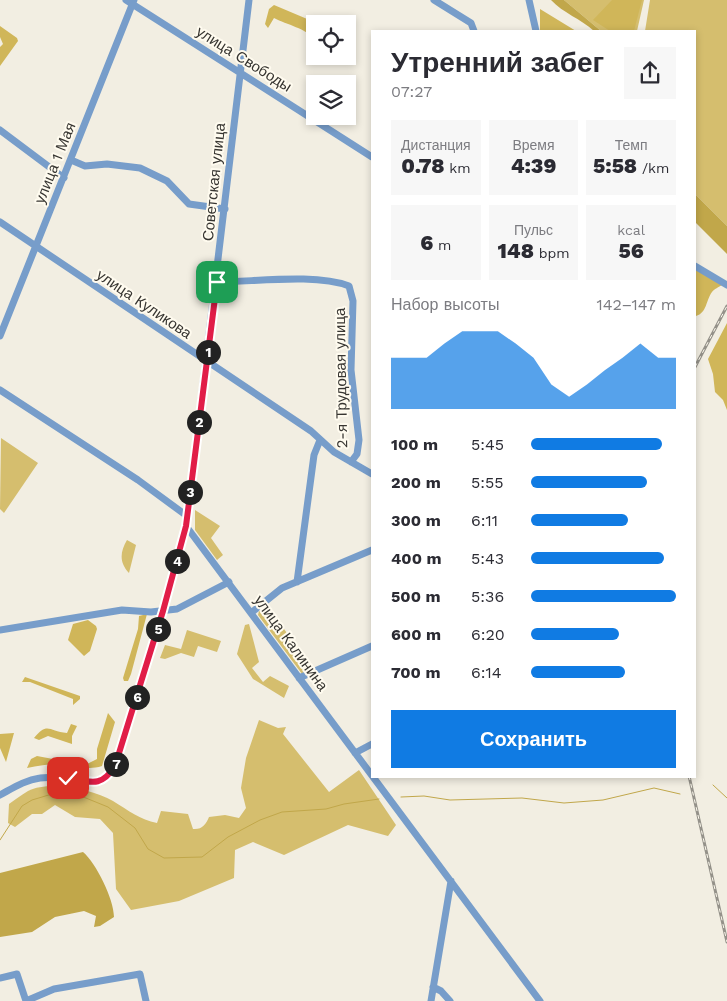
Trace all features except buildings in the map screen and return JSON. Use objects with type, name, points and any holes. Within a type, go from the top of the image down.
[{"type":"street","name":"Советская улица","points":[[0,795],[24,782],[39,778],[57,777],[99,782],[108,777],[115,766],[163,611],[186,526],[217,282],[249,0]]},
{"type":"street","points":[[434,0],[471,23],[474,30]]},
{"type":"street","points":[[529,0],[536,30]]},
{"type":"street","name":"улица Свободы","points":[[130,1],[371,156]]},
{"type":"street","name":"улица 1 Мая","points":[[0,336],[71,160],[130,1]]},
{"type":"street","points":[[0,130],[64,178]]},
{"type":"street","points":[[71,160],[85,166],[107,164],[140,168],[167,181],[189,204],[225,208]]},
{"type":"street","name":"улица Куликова","points":[[0,222],[311,431],[334,452],[371,473]]},
{"type":"street","points":[[696,267],[727,285]]},
{"type":"street","name":"2-я Трудовая улица","points":[[217,282],[318,281],[340,283],[349,286],[352,291],[351,370],[359,440],[357,454],[352,462]]},
{"type":"street","points":[[0,390],[138,480],[186,516]]},
{"type":"street","name":"2-я Трудовая улица","points":[[297,582],[314,455],[320,440]]},
{"type":"street","name":"улица Калинина","points":[[186,526],[371,774]]},
{"type":"street","points":[[251,613],[274,593],[371,550]]},
{"type":"street","points":[[0,630],[112,611],[163,611],[186,605],[229,582]]},
{"type":"street","points":[[299,678],[371,646]]},
{"type":"street","points":[[355,752],[371,744]]},
{"type":"street","name":"улица Калинина","points":[[374,778],[540,1001]]},
{"type":"street","points":[[430,1001],[450,881]]},
{"type":"street","points":[[0,978],[17,974],[26,1001],[54,989],[140,974],[146,1001]]},
{"type":"street","points":[[433,987],[441,991],[450,1001]]},
{"type":"shaded area","points":[[551,0],[564,0],[600,30],[593,30]]},
{"type":"shaded area","points":[[564,0],[644,0],[637,30],[600,30]]},
{"type":"shaded area","points":[[612,0],[642,0],[634,30],[608,30],[593,20]]},
{"type":"shaded area","points":[[650,0],[727,0],[727,226],[696,195],[696,30],[645,30]]},
{"type":"shaded area","points":[[274,5],[306,19],[306,32],[274,18],[268,28],[265,24],[269,9]]},
{"type":"shaded area","points":[[540,9],[574,30],[540,30]]},
{"type":"shaded area","points":[[0,26],[17,38],[18,41],[0,66],[0,47],[3,44],[0,37]]},
{"type":"shaded area","points":[[696,195],[727,226],[727,254],[696,223]]},
{"type":"shaded area","points":[[696,270],[722,285],[713,291],[700,314],[696,316]]},
{"type":"shaded area","points":[[727,323],[727,410],[723,400],[715,392],[713,374],[708,359]]},
{"type":"shaded area","points":[[1,438],[38,463],[4,513],[0,509]]},
{"type":"shaded area","points":[[195,510],[220,526],[211,538],[223,555],[217,560],[195,530]]},
{"type":"shaded area","points":[[127,540],[136,545],[129,573],[122,561],[123,549]]},
{"type":"shaded area","points":[[267,605],[306,660],[306,672],[302,674],[258,615],[259,611]]},
{"type":"shaded area","points":[[147,614],[131,674],[128,681],[124,681],[123,678],[138,629],[139,616]]},
{"type":"shaded area","points":[[88,620],[97,629],[90,651],[84,656],[68,640],[73,624]]},
{"type":"shaded area","points":[[249,624],[259,662],[252,668],[263,682],[270,676],[289,686],[284,698],[253,679],[237,654],[245,625]]},
{"type":"shaded area","points":[[187,630],[221,641],[217,652],[198,646],[194,657],[181,653],[165,659],[160,658],[165,645],[181,649]]},
{"type":"shaded area","points":[[25,677],[80,696],[80,699],[73,705],[73,699],[30,682],[22,682]]},
{"type":"shaded area","points":[[108,713],[115,722],[102,766],[86,768],[55,764],[27,768],[31,759],[37,756],[85,765],[97,759],[97,749]]},
{"type":"shaded area","points":[[259,720],[278,728],[286,727],[283,734],[329,792],[359,770],[396,825],[388,836],[348,825],[284,855],[253,842],[235,850],[234,878],[179,901],[131,910],[116,889],[113,833],[100,819],[75,817],[55,805],[42,814],[32,814],[15,827],[8,823],[9,804],[28,791],[48,786],[71,787],[94,793],[151,822],[157,823],[161,811],[188,814],[193,829],[199,829],[203,826],[209,817],[225,815],[239,818],[246,808],[241,788],[246,758]]},
{"type":"shaded area","points":[[71,724],[77,726],[72,736],[72,744],[48,736],[39,740],[34,738],[46,729],[67,733]]},
{"type":"shaded area","points":[[14,733],[6,762],[0,748],[0,734]]},
{"type":"shaded area","points":[[83,852],[93,864],[103,882],[111,901],[114,917],[100,926],[94,927],[96,916],[84,911],[55,917],[32,932],[0,937],[0,873]]},
{"type":"waterway","points":[[713,785],[727,798]]},
{"type":"waterway","points":[[401,797],[424,796],[450,800],[522,798],[564,803],[603,800],[654,788],[680,794]]},
{"type":"waterway","points":[[0,840],[22,806],[32,800],[52,794],[76,794],[108,807],[135,828],[148,849],[164,858],[202,857],[228,837],[260,820],[282,812],[326,809],[344,804],[379,799]]},
{"type":"railway","points":[[696,365],[727,306]]},
{"type":"railway","points":[[689,778],[727,942]]},
{"type":"route","points":[[68,778],[99,782],[108,777],[115,766],[163,611],[186,526],[217,282]]}]
